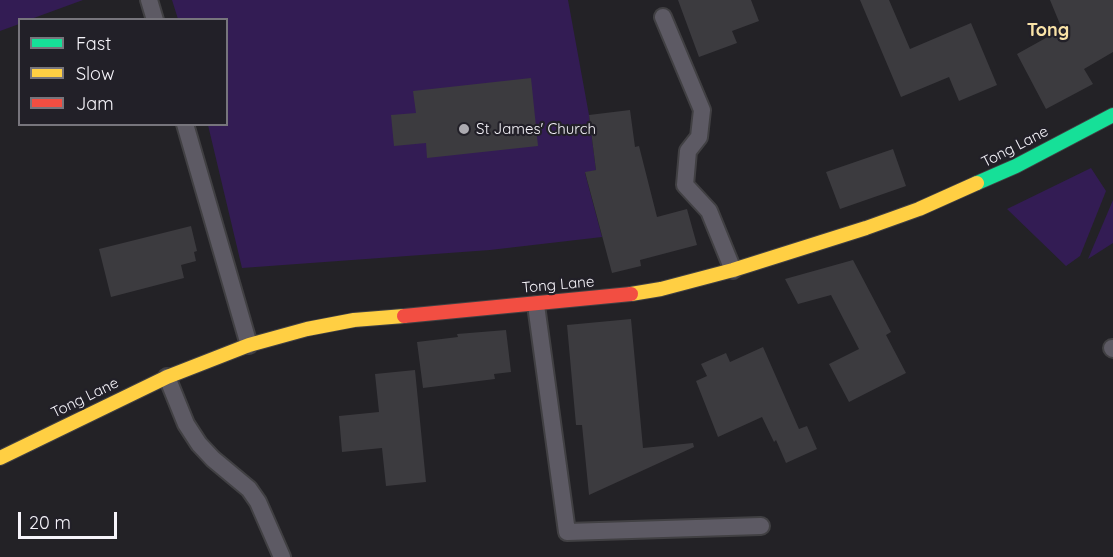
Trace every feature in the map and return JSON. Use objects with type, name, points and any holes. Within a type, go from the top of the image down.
[{"type":"street","name":"Tong Lane","points":[[0,458],[166,377],[249,345],[307,329],[354,320],[619,296],[661,289],[733,270],[919,209],[1016,166],[1113,115]]},
{"type":"lane","points":[[149,0],[154,18]]},
{"type":"lane","points":[[663,17],[702,110],[699,137],[688,151],[685,185],[709,211],[733,270]]},
{"type":"lane","points":[[186,126],[249,345]]},
{"type":"lane","points":[[536,304],[567,532],[760,526]]},
{"type":"lane","points":[[166,377],[186,424],[199,444],[249,489],[258,502],[282,557]]},
{"type":"shaded area","points":[[0,0],[83,0],[34,18],[18,18],[18,24],[0,31]]},
{"type":"shaded area","points":[[172,0],[568,0],[589,115],[596,170],[585,173],[602,237],[490,250],[242,268],[208,126],[228,126],[228,18],[178,18]]},
{"type":"shaded area","points":[[1091,168],[1106,191],[1080,256],[1066,266],[1007,209]]},
{"type":"shaded area","points":[[1113,200],[1113,243],[1088,259]]},
{"type":"building","points":[[678,0],[751,0],[759,21],[732,31],[737,43],[699,57]]},
{"type":"building","points":[[860,0],[889,0],[910,49],[971,23],[997,85],[959,101],[949,77],[901,97]]},
{"type":"building","points":[[1050,0],[1113,0],[1113,52],[1084,69],[1093,84],[1046,109],[1017,54],[1062,29]]},
{"type":"building","name":"St James' Church","points":[[531,78],[538,146],[427,158],[426,143],[394,146],[391,115],[416,113],[413,91]]},
{"type":"building","points":[[630,110],[635,147],[639,146],[657,217],[687,209],[697,245],[640,260],[641,266],[612,273],[585,172],[596,170],[589,115]]},
{"type":"building","points":[[893,149],[906,186],[840,209],[826,172]]},
{"type":"building","points":[[191,226],[197,251],[194,252],[196,261],[181,265],[184,278],[111,297],[99,249]]},
{"type":"building","points":[[853,260],[891,332],[886,335],[906,373],[849,402],[829,364],[859,349],[831,295],[798,304],[785,279]]},
{"type":"building","points":[[631,319],[643,448],[693,443],[694,447],[589,495],[582,425],[576,425],[567,325]]},
{"type":"building","points":[[506,330],[511,372],[494,374],[495,379],[423,388],[417,342],[458,337],[457,334]]},
{"type":"building","points":[[763,347],[799,429],[807,426],[817,449],[786,463],[762,417],[718,437],[696,381],[707,376],[701,364],[726,353],[730,362]]},
{"type":"building","points":[[415,370],[426,482],[386,486],[382,448],[342,452],[339,416],[379,412],[375,374]]},
{"type":"traffic: fast","points":[[977,183],[1016,166],[1113,115]]},
{"type":"traffic: slow","points":[[631,294],[661,289],[733,270],[866,228],[919,209],[977,183]]},
{"type":"traffic: slow","points":[[0,458],[167,377],[249,345],[307,329],[354,320],[404,316]]},
{"type":"traffic: jam","points":[[404,316],[631,294]]},
{"type":"place","name":"St James' Church","points":[[464,129]]},
{"type":"district","name":"Tong","points":[[1048,31]]}]
